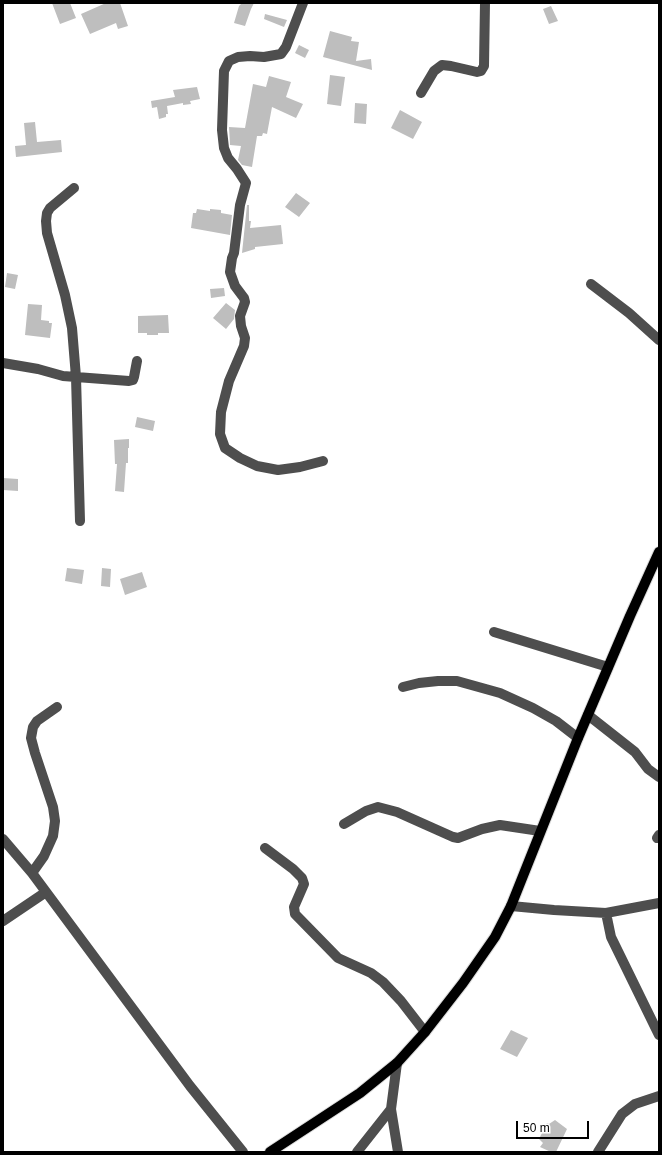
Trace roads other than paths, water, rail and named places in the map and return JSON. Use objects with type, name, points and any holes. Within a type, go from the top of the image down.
[{"type":"main road","points":[[270,1152],[360,1093],[398,1063],[425,1032],[463,983],[490,944],[511,906],[578,738],[659,552]]},
{"type":"street","points":[[303,3],[286,47],[281,54],[264,57],[238,57],[228,61],[224,71],[222,130],[224,148],[228,158],[246,183],[240,205],[230,272],[235,286],[244,298],[245,302],[240,316],[241,326],[245,338],[244,346],[229,381],[221,412],[220,434],[226,448],[240,458],[257,466],[278,470],[300,467],[323,461]]},
{"type":"street","points":[[421,93],[434,71],[442,65],[477,72],[481,71],[484,66],[485,3]]},
{"type":"street","points":[[74,188],[50,208],[47,213],[46,221],[72,328],[76,377],[80,521]]},
{"type":"street","points":[[591,284],[629,313],[659,340]]},
{"type":"street","points":[[3,363],[26,366],[63,376],[129,381],[133,380],[137,361]]},
{"type":"street","points":[[494,632],[608,667]]},
{"type":"street","points":[[403,687],[419,683],[457,681],[500,693],[533,708],[578,738]]},
{"type":"street","points":[[32,873],[44,856],[53,836],[56,821],[31,738],[33,727],[37,721],[57,707]]},
{"type":"street","points":[[588,715],[635,752],[648,769],[659,777]]},
{"type":"street","points":[[344,824],[366,811],[378,807],[397,812],[458,838],[482,829],[500,825],[540,831]]},
{"type":"street","points":[[3,839],[32,873],[190,1086],[243,1152]]},
{"type":"street","points":[[265,848],[293,869],[302,878],[304,884],[294,907],[295,914],[338,958],[370,973],[383,982],[401,1001],[425,1032]]},
{"type":"street","points":[[3,922],[46,892]]},
{"type":"street","points":[[511,906],[606,913],[659,903]]},
{"type":"street","points":[[606,913],[611,937],[659,1035]]},
{"type":"street","points":[[398,1063],[391,1109],[398,1152]]},
{"type":"street","points":[[598,1152],[622,1114],[635,1104],[659,1096]]},
{"type":"street","points":[[356,1152],[391,1109]]}]
